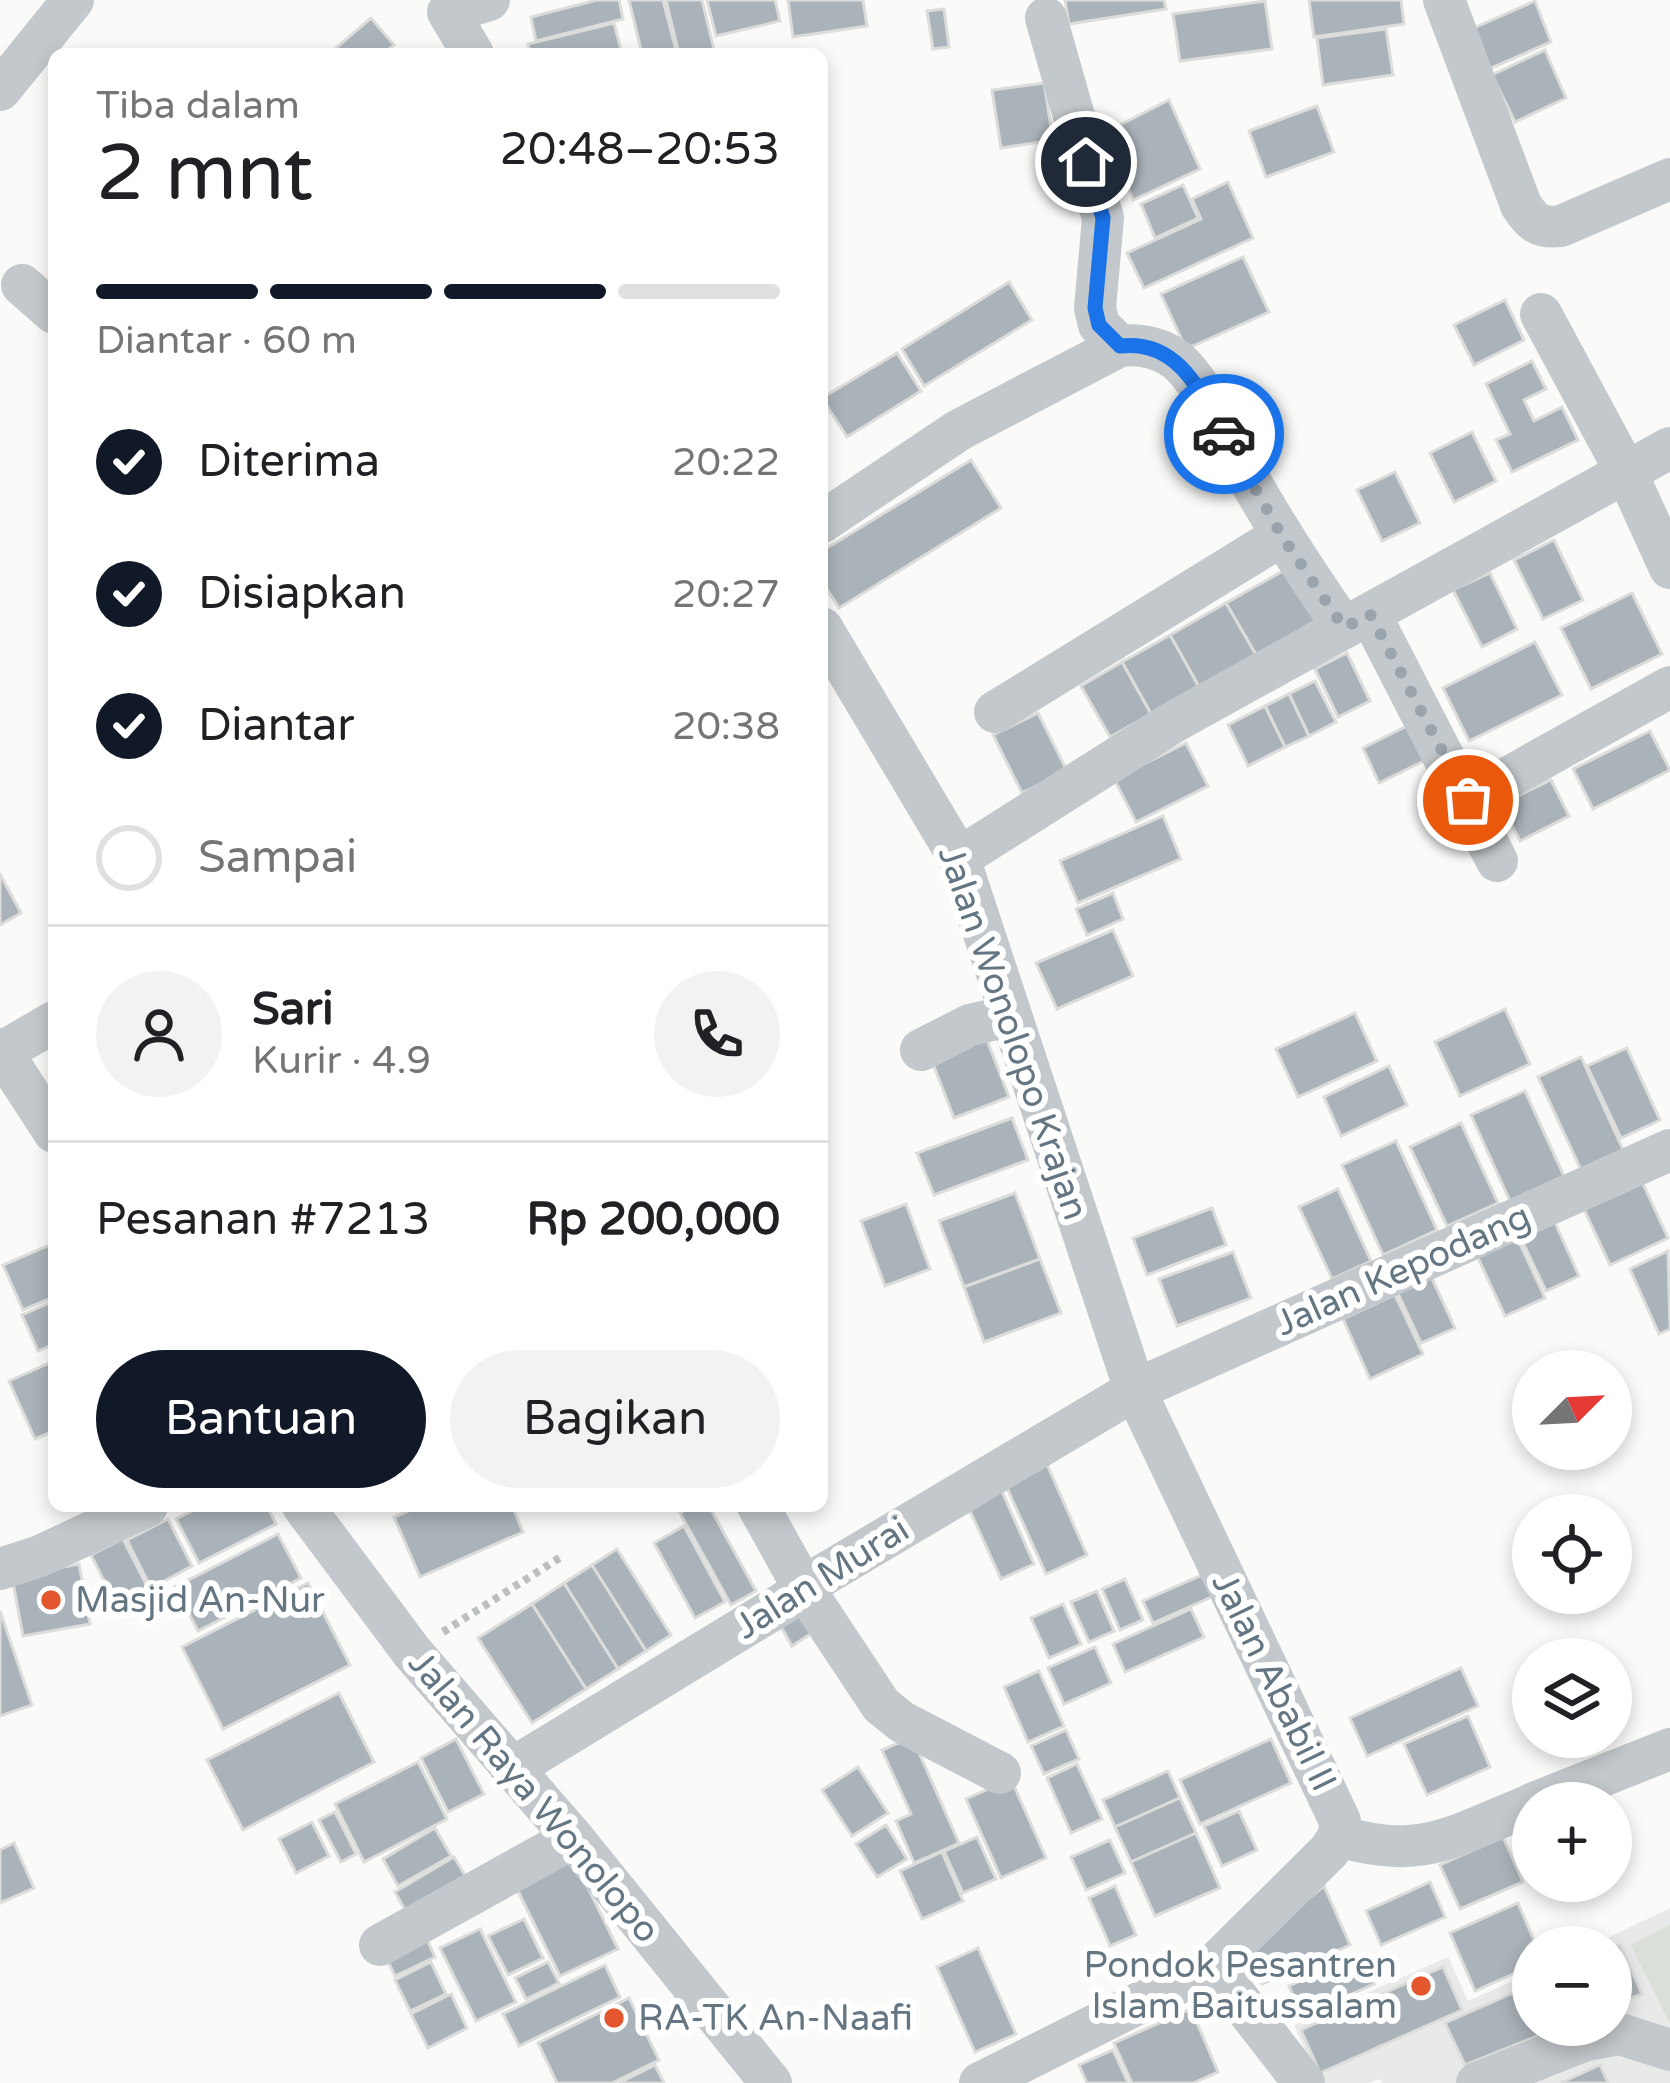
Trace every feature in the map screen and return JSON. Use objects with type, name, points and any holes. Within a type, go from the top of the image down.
[{"type":"street","points":[[0,90],[73,0]]},
{"type":"street","points":[[470,48],[445,6],[489,0]]},
{"type":"street","points":[[1444,0],[1521,205],[1532,222],[1546,228],[1561,226],[1670,178]]},
{"type":"street","points":[[1046,18],[1103,218],[1095,308],[1099,325],[1120,346]]},
{"type":"street","points":[[22,285],[48,308]]},
{"type":"street","points":[[1541,314],[1627,474],[1670,568]]},
{"type":"street","points":[[828,518],[958,430],[1120,346],[1161,350],[1181,364],[1282,536],[1357,621],[1468,800],[1497,860]]},
{"type":"street","points":[[959,858],[1177,720],[1670,448]]},
{"type":"street","points":[[995,712],[1282,536]]},
{"type":"street","name":"Jalan Wonolopo Krajan","points":[[828,638],[959,858],[1136,1390]]},
{"type":"street","points":[[1468,800],[1670,687]]},
{"type":"street","points":[[921,1050],[970,1025],[1009,1016]]},
{"type":"street","points":[[48,1025],[1,1051],[48,1123]]},
{"type":"street","name":"Jalan Kepodang","points":[[1136,1390],[1670,1150]]},
{"type":"street","name":"Jalan Murai","points":[[511,1769],[788,1601],[803,1587],[1136,1390]]},
{"type":"street","name":"Jalan Ababil II","points":[[980,2083],[1214,1966],[1339,1836],[1340,1821],[1136,1390]]},
{"type":"street","points":[[0,1569],[135,1512]]},
{"type":"street","name":"Jalan Raya Wonolopo","points":[[307,1512],[412,1652],[573,1838],[771,2083]]},
{"type":"street","points":[[761,1512],[803,1587],[881,1705],[902,1722],[1000,1773]]},
{"type":"street","points":[[1587,1782],[1670,1749]]},
{"type":"street","points":[[1339,1836],[1391,1849],[1416,1848],[1512,1811]]},
{"type":"street","points":[[380,1945],[573,1838]]},
{"type":"street","points":[[1214,1966],[1304,2083]]},
{"type":"street","points":[[1477,2083],[1586,2041],[1620,2034],[1670,2050]]},
{"type":"path","points":[[412,1652],[561,1557]]},
{"type":"shaded area","name":"Pondok Pesantren Islam Baitussalam","points":[[1670,1908],[1670,2083],[1382,2083],[1379,2079],[1320,2083],[1294,2025],[1448,1957],[1468,2001],[1512,1981],[1512,2046],[1632,2046],[1632,1926]]},
{"type":"shaded area","points":[[1670,1925],[1670,2024],[1632,1947]]},
{"type":"building","points":[[597,0],[619,0],[623,19],[536,41],[531,17]]},
{"type":"building","points":[[629,0],[663,0],[675,48],[641,48]]},
{"type":"building","points":[[666,0],[702,0],[714,48],[678,48]]},
{"type":"building","points":[[707,0],[775,0],[780,21],[716,36]]},
{"type":"building","points":[[788,0],[863,0],[867,26],[793,37]]},
{"type":"building","points":[[1065,0],[1164,0],[1166,9],[1069,24]]},
{"type":"building","points":[[1309,0],[1401,0],[1404,24],[1314,37]]},
{"type":"building","points":[[1265,1],[1272,49],[1180,61],[1173,14]]},
{"type":"building","points":[[1535,1],[1551,42],[1489,69],[1474,28]]},
{"type":"building","points":[[944,9],[949,47],[933,49],[927,11]]},
{"type":"building","points":[[371,18],[394,45],[390,48],[336,48]]},
{"type":"building","points":[[614,23],[620,48],[529,48],[528,44]]},
{"type":"building","points":[[1386,29],[1393,75],[1323,85],[1317,38]]},
{"type":"building","points":[[1545,50],[1566,98],[1515,122],[1492,75]]},
{"type":"building","points":[[1044,83],[1053,140],[1001,148],[992,90]]},
{"type":"building","points":[[1169,100],[1200,169],[1133,200],[1108,131]]},
{"type":"building","points":[[1317,106],[1334,152],[1266,177],[1249,131]]},
{"type":"building","points":[[1228,182],[1253,238],[1144,288],[1127,253],[1201,219],[1192,199]]},
{"type":"building","points":[[1183,185],[1198,218],[1155,238],[1141,204]]},
{"type":"building","points":[[1243,257],[1269,312],[1186,349],[1161,294]]},
{"type":"building","points":[[1009,282],[1032,320],[924,386],[902,349]]},
{"type":"building","points":[[1505,300],[1524,340],[1474,365],[1454,325]]},
{"type":"building","points":[[897,353],[921,391],[847,437],[828,407],[828,394]]},
{"type":"building","points":[[1532,361],[1546,389],[1524,400],[1534,421],[1562,407],[1578,440],[1512,472],[1496,440],[1510,434],[1486,384]]},
{"type":"building","points":[[1472,432],[1496,481],[1454,502],[1430,453]]},
{"type":"building","points":[[971,460],[1001,508],[839,608],[828,591],[828,547]]},
{"type":"building","points":[[1395,472],[1420,523],[1382,541],[1357,490]]},
{"type":"building","points":[[1554,540],[1583,600],[1543,619],[1514,560]]},
{"type":"building","points":[[1290,567],[1319,619],[1256,655],[1226,603]]},
{"type":"building","points":[[1490,573],[1517,629],[1482,647],[1453,590]]},
{"type":"building","points":[[1632,593],[1662,654],[1591,689],[1561,628]]},
{"type":"building","points":[[1226,603],[1256,655],[1199,687],[1170,635]]},
{"type":"building","points":[[1170,635],[1199,687],[1151,714],[1122,662]]},
{"type":"building","points":[[1535,642],[1562,695],[1469,741],[1443,688]]},
{"type":"building","points":[[1347,653],[1370,701],[1338,717],[1315,669]]},
{"type":"building","points":[[1122,662],[1151,714],[1110,737],[1081,686]]},
{"type":"building","points":[[1315,681],[1336,722],[1309,736],[1289,694]]},
{"type":"building","points":[[1289,694],[1309,736],[1285,747],[1265,706]]},
{"type":"building","points":[[1265,706],[1285,747],[1248,766],[1228,725]]},
{"type":"building","points":[[1038,713],[1067,771],[1022,793],[993,735]]},
{"type":"building","points":[[1415,722],[1432,757],[1379,783],[1363,748]]},
{"type":"building","points":[[1650,731],[1670,770],[1593,809],[1573,769]]},
{"type":"building","points":[[1186,743],[1208,786],[1136,822],[1114,779]]},
{"type":"building","points":[[1551,780],[1569,816],[1520,841],[1501,804]]},
{"type":"building","points":[[1163,816],[1181,859],[1078,903],[1060,861]]},
{"type":"building","points":[[0,874],[21,913],[0,925]]},
{"type":"building","points":[[1113,893],[1123,919],[1087,935],[1076,909]]},
{"type":"building","points":[[1113,930],[1133,976],[1057,1009],[1036,963]]},
{"type":"building","points":[[1505,1009],[1530,1064],[1460,1096],[1435,1042]]},
{"type":"building","points":[[1355,1013],[1377,1061],[1298,1097],[1276,1049]]},
{"type":"building","points":[[985,1035],[1009,1097],[954,1118],[930,1056]]},
{"type":"building","points":[[1627,1048],[1660,1120],[1621,1138],[1587,1066]]},
{"type":"building","points":[[1581,1057],[1624,1152],[1582,1172],[1538,1077]]},
{"type":"building","points":[[1389,1066],[1407,1105],[1341,1136],[1324,1097]]},
{"type":"building","points":[[1525,1091],[1564,1176],[1510,1201],[1471,1115]]},
{"type":"building","points":[[1012,1118],[1028,1160],[934,1195],[917,1153]]},
{"type":"building","points":[[1461,1123],[1498,1203],[1447,1226],[1410,1147]]},
{"type":"building","points":[[1396,1141],[1437,1230],[1383,1255],[1342,1165]]},
{"type":"building","points":[[1640,1177],[1668,1238],[1610,1265],[1582,1205]]},
{"type":"building","points":[[1338,1189],[1371,1261],[1332,1279],[1299,1207]]},
{"type":"building","points":[[1015,1193],[1040,1259],[964,1287],[939,1221]]},
{"type":"building","points":[[906,1204],[930,1269],[885,1286],[861,1221]]},
{"type":"building","points":[[1212,1208],[1226,1245],[1147,1275],[1133,1238]]},
{"type":"building","points":[[1551,1214],[1579,1276],[1546,1291],[1517,1230]]},
{"type":"building","points":[[1514,1231],[1545,1298],[1505,1316],[1474,1249]]},
{"type":"building","points":[[48,1246],[48,1300],[23,1310],[3,1265]]},
{"type":"building","points":[[1668,1251],[1670,1329],[1659,1334],[1630,1269]]},
{"type":"building","points":[[1233,1252],[1251,1298],[1177,1326],[1159,1279]]},
{"type":"building","points":[[1040,1259],[1061,1313],[984,1342],[964,1287]]},
{"type":"building","points":[[1429,1272],[1455,1328],[1421,1343],[1395,1287]]},
{"type":"building","points":[[1395,1295],[1423,1354],[1370,1379],[1343,1319]]},
{"type":"building","points":[[48,1304],[48,1347],[38,1351],[22,1315]]},
{"type":"building","points":[[48,1364],[48,1434],[35,1439],[9,1381]]},
{"type":"building","points":[[1045,1460],[1087,1555],[1046,1574],[1003,1479]]},
{"type":"building","points":[[1000,1487],[1034,1564],[1001,1579],[966,1502]]},
{"type":"building","points":[[189,1512],[270,1512],[276,1524],[199,1563],[176,1519]]},
{"type":"building","points":[[406,1512],[515,1512],[523,1532],[420,1577],[394,1517]]},
{"type":"building","points":[[712,1512],[756,1591],[731,1605],[680,1513]]},
{"type":"building","points":[[168,1519],[192,1566],[151,1588],[127,1540]]},
{"type":"building","points":[[684,1526],[725,1602],[695,1618],[654,1543]]},
{"type":"building","points":[[278,1534],[301,1578],[198,1631],[175,1587]]},
{"type":"building","points":[[123,1539],[151,1594],[119,1610],[91,1555]]},
{"type":"building","points":[[617,1549],[671,1635],[646,1651],[592,1565]]},
{"type":"building","name":"Masjid An-Nur","points":[[79,1564],[90,1624],[23,1636],[12,1577]]},
{"type":"building","points":[[592,1565],[646,1651],[618,1669],[564,1583]]},
{"type":"building","points":[[1209,1572],[1218,1594],[1153,1623],[1143,1601]]},
{"type":"building","points":[[1125,1579],[1143,1620],[1120,1630],[1102,1589]]},
{"type":"building","points":[[308,1583],[350,1665],[223,1729],[182,1647]]},
{"type":"building","points":[[564,1583],[618,1669],[586,1689],[532,1604]]},
{"type":"building","points":[[1097,1591],[1114,1631],[1089,1642],[1071,1602]]},
{"type":"building","points":[[532,1604],[586,1689],[532,1723],[478,1638]]},
{"type":"building","points":[[1063,1604],[1081,1644],[1049,1658],[1031,1618]]},
{"type":"building","points":[[804,1607],[818,1629],[792,1646],[779,1623]]},
{"type":"building","points":[[1191,1609],[1204,1637],[1125,1672],[1113,1644]]},
{"type":"building","points":[[0,1611],[32,1705],[0,1716]]},
{"type":"building","points":[[1095,1647],[1111,1683],[1064,1704],[1048,1668]]},
{"type":"building","points":[[1461,1668],[1478,1706],[1367,1756],[1350,1718]]},
{"type":"building","points":[[1039,1671],[1064,1726],[1028,1742],[1004,1687]]},
{"type":"building","points":[[339,1693],[374,1762],[243,1830],[207,1760]]},
{"type":"building","points":[[1468,1716],[1490,1767],[1427,1795],[1404,1744]]},
{"type":"building","points":[[1066,1730],[1079,1759],[1044,1774],[1031,1746]]},
{"type":"building","points":[[912,1737],[959,1843],[914,1863],[896,1821],[911,1814],[882,1750]]},
{"type":"building","points":[[456,1739],[484,1794],[448,1812],[421,1758]]},
{"type":"building","points":[[1271,1739],[1291,1783],[1200,1824],[1180,1780]]},
{"type":"building","points":[[418,1762],[447,1819],[364,1862],[335,1804]]},
{"type":"building","points":[[1077,1764],[1102,1819],[1071,1833],[1047,1778]]},
{"type":"building","points":[[858,1767],[888,1813],[852,1836],[822,1790]]},
{"type":"building","points":[[1168,1771],[1180,1798],[1115,1827],[1103,1800]]},
{"type":"building","points":[[1011,1779],[1046,1858],[1001,1878],[966,1799]]},
{"type":"building","points":[[1180,1798],[1196,1833],[1131,1862],[1115,1827]]},
{"type":"building","points":[[1239,1811],[1257,1850],[1222,1866],[1204,1826]]},
{"type":"building","points":[[335,1812],[356,1854],[341,1862],[319,1820]]},
{"type":"building","points":[[312,1822],[329,1856],[296,1873],[279,1839]]},
{"type":"building","points":[[886,1825],[907,1859],[877,1877],[856,1844]]},
{"type":"building","points":[[435,1828],[451,1856],[398,1886],[383,1859]]},
{"type":"building","points":[[1196,1833],[1220,1888],[1155,1916],[1131,1862]]},
{"type":"building","points":[[977,1837],[996,1879],[963,1893],[944,1851]]},
{"type":"building","points":[[1503,1837],[1512,1857],[1512,1887],[1460,1909],[1440,1865]]},
{"type":"building","points":[[1110,1840],[1125,1873],[1086,1890],[1071,1857]]},
{"type":"building","points":[[14,1843],[34,1888],[0,1903],[0,1850]]},
{"type":"building","points":[[942,1852],[963,1901],[922,1919],[900,1871]]},
{"type":"building","points":[[454,1857],[469,1882],[409,1917],[395,1892]]},
{"type":"building","points":[[573,1857],[618,1949],[560,1976],[515,1885]]},
{"type":"building","points":[[1430,1882],[1445,1917],[1381,1945],[1366,1911]]},
{"type":"building","points":[[1115,1886],[1136,1935],[1110,1946],[1089,1898]]},
{"type":"building","points":[[1324,1886],[1350,1945],[1262,1984],[1249,1947]]},
{"type":"building","points":[[1518,1903],[1528,1926],[1512,1926],[1512,1974],[1475,1991],[1450,1933]]},
{"type":"building","points":[[524,1919],[543,1958],[508,1975],[488,1936]]},
{"type":"building","points":[[480,1929],[516,2002],[476,2021],[440,1948]]},
{"type":"building","points":[[424,1933],[435,1957],[395,1976],[384,1953]]},
{"type":"building","points":[[978,1948],[1016,2034],[975,2052],[937,1967]]},
{"type":"building","points":[[1361,1954],[1374,1984],[1302,2016],[1289,1986]]},
{"type":"building","points":[[431,1962],[446,1994],[410,2011],[395,1980]]},
{"type":"building","points":[[548,1962],[559,1983],[526,1999],[515,1978]]},
{"type":"building","points":[[605,1965],[620,1997],[519,2046],[503,2014]]},
{"type":"building","points":[[1443,1967],[1462,2010],[1320,2073],[1301,2030]]},
{"type":"building","points":[[1632,1972],[1642,1994],[1632,1998]]},
{"type":"building","points":[[1512,1993],[1512,2046],[1465,2065],[1445,2023]]},
{"type":"building","points":[[451,1994],[467,2028],[428,2048],[411,2014]]},
{"type":"building","name":"RA-TK An-Naafi","points":[[629,1998],[659,2060],[612,2083],[557,2083],[538,2043]]},
{"type":"building","points":[[1191,2009],[1218,2072],[1193,2083],[1132,2083],[1114,2043]]},
{"type":"building","points":[[1113,2050],[1128,2083],[1087,2083],[1079,2065]]},
{"type":"building","points":[[655,2065],[664,2083],[619,2083]]},
{"type":"building","points":[[1600,2065],[1608,2083],[1560,2083]]},
{"type":"way so far","points":[[1224,434],[1282,536],[1344,628],[1370,614],[1468,800]]},
{"type":"place","name":"Masjid An-Nur","points":[[51,1600]]},
{"type":"place","name":"Pondok Pesantren Islam Baitussalam","points":[[1421,1986]]},
{"type":"place","name":"RA-TK An-Naafi","points":[[614,2018]]},
{"type":"route","points":[[1086,162],[1103,218],[1094,290],[1099,325],[1120,346],[1161,350],[1181,364],[1224,434]]}]
